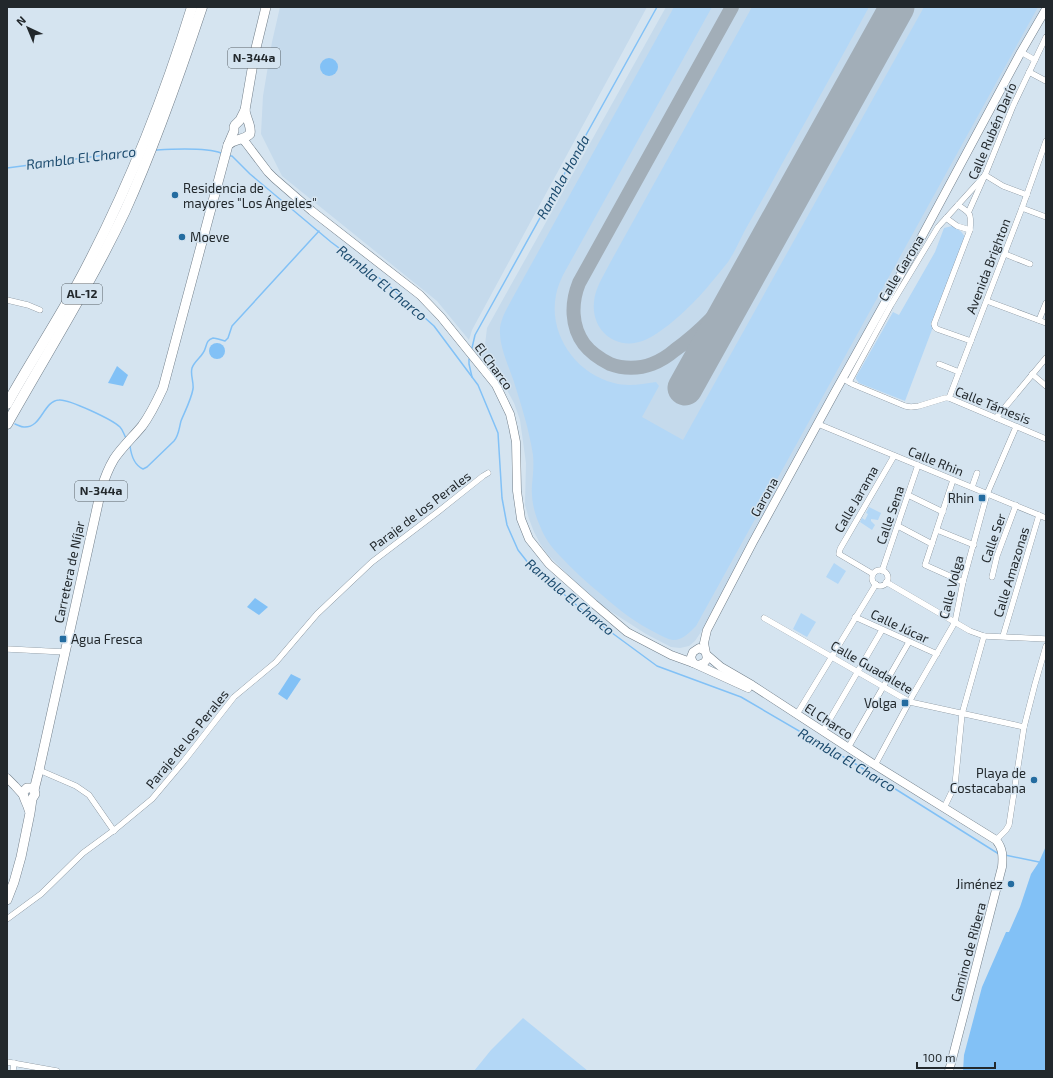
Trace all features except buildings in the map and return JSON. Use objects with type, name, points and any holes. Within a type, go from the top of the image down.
[{"type":"highway","name":"AL-12","points":[[149,142],[192,7]]},
{"type":"highway","name":"AL-12","points":[[7,424],[73,310],[124,212],[149,142],[171,98],[202,7]]},
{"type":"highway","name":"AL-12","points":[[7,404],[84,272],[142,159]]},
{"type":"main road","name":"Carretera de Níjar","points":[[7,900],[21,857],[30,813],[28,794],[40,770],[101,490],[112,463],[146,420],[156,404],[163,388],[228,145],[235,125],[244,123],[255,52],[266,7]]},
{"type":"main road","name":"Garona","points":[[692,652],[707,630],[835,392],[846,380],[921,238],[1046,9]]},
{"type":"main road","points":[[228,145],[233,141],[244,137],[251,130],[244,123]]},
{"type":"main road","points":[[234,131],[236,136],[244,137]]},
{"type":"main road","name":"El Charco","points":[[244,137],[268,172],[281,185],[420,295],[441,317],[496,385],[510,414],[516,442],[517,492],[522,519],[530,539],[544,559],[588,600],[623,629],[637,638],[771,697]]},
{"type":"main road","points":[[692,652],[691,659],[696,664],[704,663],[707,659],[704,643],[707,630]]},
{"type":"main road","points":[[676,656],[684,656],[699,648],[706,653]]},
{"type":"main road","name":"El Charco","points":[[706,653],[721,667],[752,684],[848,748],[996,840]]},
{"type":"main road","points":[[7,778],[15,786],[28,794]]},
{"type":"main road","name":"Camino de Ribera","points":[[949,1071],[1002,867],[1002,850],[996,840]]},
{"type":"street","name":"Calle Rubén Darío","points":[[971,341],[937,329],[934,324],[970,230],[971,217],[969,211],[1013,106],[1046,37]]},
{"type":"street","points":[[1022,52],[1035,60]]},
{"type":"street","points":[[1029,72],[1046,81]]},
{"type":"street","name":"Avenida Brighton","points":[[949,398],[1005,254],[1046,141]]},
{"type":"street","points":[[985,175],[1003,186],[1026,195]]},
{"type":"street","name":"Calle Garona","points":[[846,380],[938,227],[985,175]]},
{"type":"street","points":[[958,205],[969,211]]},
{"type":"street","points":[[1022,208],[1046,217]]},
{"type":"street","points":[[946,218],[957,226],[970,230]]},
{"type":"street","points":[[1005,254],[1030,264]]},
{"type":"street","points":[[7,300],[28,305],[40,310]]},
{"type":"street","points":[[987,301],[1046,323]]},
{"type":"street","points":[[1039,320],[1046,303]]},
{"type":"street","points":[[996,418],[1046,358]]},
{"type":"street","points":[[939,364],[959,372]]},
{"type":"street","points":[[1032,374],[1046,386]]},
{"type":"street","name":"Calle Támesis","points":[[846,380],[905,406],[912,407],[949,398],[1046,439]]},
{"type":"street","name":"Calle Rhin","points":[[818,424],[1046,518]]},
{"type":"street","name":"Calle Volga","points":[[875,765],[955,622],[963,582],[987,494],[1016,426]]},
{"type":"street","name":"Calle Jarama","points":[[873,574],[839,554],[840,549],[862,509],[894,456]]},
{"type":"street","name":"Calle Sena","points":[[882,571],[918,466]]},
{"type":"street","points":[[972,487],[977,473]]},
{"type":"street","name":"Paraje de los Perales","points":[[7,919],[41,894],[83,854],[114,831],[158,792],[234,697],[276,662],[317,614],[372,562],[483,476],[488,474]]},
{"type":"street","points":[[953,480],[925,565],[963,582]]},
{"type":"street","points":[[908,495],[943,512]]},
{"type":"street","name":"Calle Ser","points":[[992,577],[996,556],[1016,505]]},
{"type":"street","name":"Calle Amazonas","points":[[1003,636],[1040,515]]},
{"type":"street","points":[[898,526],[932,544]]},
{"type":"street","points":[[937,530],[974,545]]},
{"type":"street","points":[[876,584],[872,578],[873,574],[877,570],[882,571],[887,575],[886,582]]},
{"type":"street","points":[[886,582],[970,631],[984,636],[1046,639]]},
{"type":"street","points":[[876,584],[880,585],[886,582]]},
{"type":"street","points":[[797,714],[876,584]]},
{"type":"street","name":"Calle Júcar","points":[[855,617],[937,654]]},
{"type":"street","name":"Calle Guadalete","points":[[764,618],[910,702],[1024,727]]},
{"type":"street","points":[[823,731],[882,630]]},
{"type":"street","points":[[944,808],[955,785],[962,714],[984,636]]},
{"type":"street","points":[[848,748],[909,642]]},
{"type":"street","points":[[996,840],[1009,825],[1024,727],[1046,646]]},
{"type":"street","points":[[7,649],[65,652]]},
{"type":"street","points":[[40,770],[76,786],[89,795],[114,831]]},
{"type":"street","points":[[7,1062],[57,1071]]},
{"type":"street","points":[[13,1071],[14,1063]]},
{"type":"shaded area","points":[[280,7],[647,7],[472,330],[469,340],[437,301],[282,176],[261,134],[263,96],[272,42]]},
{"type":"shaded area","points":[[666,7],[1046,7],[703,629],[695,641],[689,646],[680,648],[671,647],[646,634],[596,602],[548,555],[541,545],[534,532],[525,505],[526,463],[520,420],[514,403],[502,381],[487,359],[481,356],[485,345],[487,328]]},
{"type":"shaded area","points":[[674,7],[712,7],[563,275],[556,292],[555,310],[556,324],[561,338],[577,361],[588,371],[600,378],[624,385],[656,382],[659,386],[642,417],[683,440],[924,7],[1038,7],[696,626],[689,633],[677,640],[662,636],[628,616],[586,581],[548,542],[533,506],[533,455],[519,398],[500,338],[502,320],[512,299]]},
{"type":"shaded area","points":[[752,7],[869,7],[728,262],[705,290],[677,318],[660,331],[645,340],[635,343],[616,341],[601,330],[597,322],[594,312],[594,302],[598,287]]},
{"type":"shaded area","points":[[952,226],[963,233],[965,237],[964,245],[905,401],[859,383],[856,377],[893,312],[899,315],[935,252],[944,228]]},
{"type":"shaded area","points":[[869,507],[881,513],[878,520],[871,519],[875,525],[872,530],[860,522],[862,518],[865,520]]},
{"type":"shaded area","points":[[834,563],[846,571],[838,584],[826,577]]},
{"type":"shaded area","points":[[801,613],[816,622],[807,637],[793,629]]},
{"type":"shaded area","points":[[523,1018],[588,1071],[474,1071],[491,1050]]},
{"type":"water","points":[[329,58],[335,61],[338,67],[335,73],[329,76],[323,73],[320,67],[323,61]]},
{"type":"water","points":[[214,343],[220,343],[225,348],[223,357],[220,359],[214,359],[209,354],[209,348]]},
{"type":"water","points":[[117,366],[128,375],[123,386],[108,383]]},
{"type":"water","points":[[255,598],[268,607],[259,615],[247,607]]},
{"type":"water","points":[[291,674],[301,679],[287,700],[278,694]]},
{"type":"water","points":[[1046,846],[1046,1071],[963,1071],[964,1055],[982,987],[1006,932],[1009,932],[1020,907],[1031,874],[1039,862]]},
{"type":"waterway","name":"Rambla Honda","points":[[472,348],[475,335],[657,7]]},
{"type":"waterway","name":"Rambla El Charco","points":[[156,150],[198,149],[221,153]]},
{"type":"waterway","name":"Rambla El Charco","points":[[7,168],[136,151]]},
{"type":"waterway","name":"Rambla El Charco","points":[[229,156],[232,156],[250,174],[331,242],[386,283],[434,326],[478,385],[498,433],[502,498],[507,525],[518,550],[529,564],[589,616],[657,666],[741,697],[854,763],[999,854]]},
{"type":"waterway","points":[[130,446],[135,462],[143,469],[147,467],[176,439],[192,393],[192,368],[202,355],[206,344],[213,338],[225,341],[228,338],[232,326],[319,231]]},
{"type":"waterway","name":"Rambla El Charco","points":[[469,359],[472,377]]},
{"type":"waterway","points":[[15,424],[23,427],[30,426],[39,419],[49,405],[54,401],[59,400],[91,410],[109,420],[121,428],[126,438]]},
{"type":"waterway","name":"Rambla El Charco","points":[[1005,855],[1039,862]]},
{"type":"taxiway","points":[[732,7],[579,283],[576,291],[574,306],[577,330],[584,344],[593,353],[610,364],[626,368],[647,366],[667,356],[685,343],[703,327],[744,282]]},
{"type":"runway","points":[[685,388],[897,7]]},
{"type":"place","name":"Residencia de mayores \"Los Ángeles\"","points":[[175,195]]},
{"type":"place","name":"Moeve","points":[[182,237]]},
{"type":"place","name":"Rhin","points":[[982,498]]},
{"type":"place","name":"Agua Fresca","points":[[63,639]]},
{"type":"place","name":"Volga","points":[[905,703]]},
{"type":"place","name":"Playa de Costacabana","points":[[1034,780]]},
{"type":"place","name":"Jiménez","points":[[1011,884]]}]
